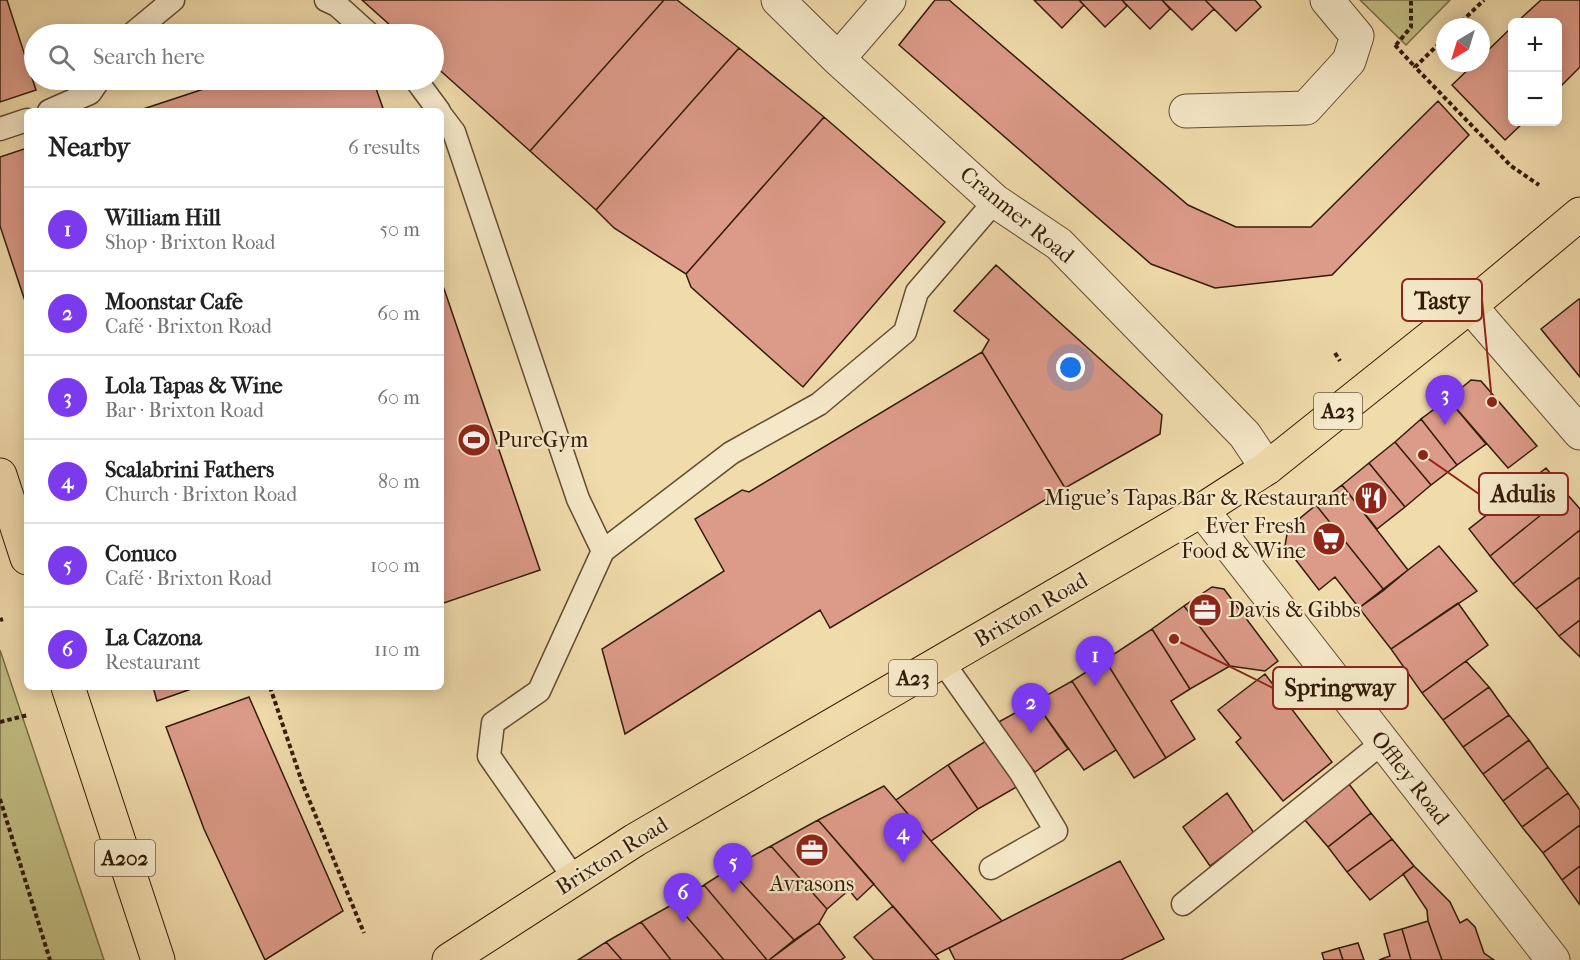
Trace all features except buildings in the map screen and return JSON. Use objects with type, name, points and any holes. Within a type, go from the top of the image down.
[{"type":"highway","name":"Brixton Road","points":[[450,960],[635,840],[1202,510],[1268,468],[1470,306],[1580,214]]},
{"type":"highway","points":[[0,474],[24,549]]},
{"type":"highway","name":"A202","points":[[69,690],[158,960]]},
{"type":"street","name":"Cranmer Road","points":[[778,0],[838,60],[995,201],[1059,244],[1245,435],[1268,468]]},
{"type":"street","points":[[838,60],[889,0]]},
{"type":"street","points":[[1186,111],[1306,108],[1349,61],[1357,36],[1327,0]]},
{"type":"street","points":[[1470,306],[1580,433]]},
{"type":"street","name":"Offley Road","points":[[1202,510],[1553,960]]},
{"type":"lane","points":[[144,24],[173,0]]},
{"type":"lane","points":[[326,0],[337,5],[358,24]]},
{"type":"lane","points":[[55,108],[92,90]]},
{"type":"lane","points":[[423,90],[436,108]]},
{"type":"lane","points":[[444,118],[454,132],[578,499],[603,550]]},
{"type":"lane","points":[[0,129],[24,121]]},
{"type":"lane","points":[[574,878],[489,756],[493,723],[539,691],[603,550],[731,453],[819,404],[905,332],[917,292],[995,201]]},
{"type":"lane","points":[[942,661],[1021,773],[1056,831],[991,868]]},
{"type":"lane","points":[[1183,904],[1382,742]]},
{"type":"path","points":[[1395,45],[1412,27],[1411,0]]},
{"type":"path","points":[[1465,18],[1484,0]]},
{"type":"path","points":[[1436,47],[1415,67],[1511,166],[1539,185]]},
{"type":"path","points":[[271,690],[303,785],[364,933]]},
{"type":"path","points":[[0,722],[28,716]]},
{"type":"path","points":[[0,799],[50,960]]},
{"type":"shaded area","points":[[1360,0],[1450,0],[1406,45]]},
{"type":"shaded area","points":[[0,650],[100,948],[104,960],[0,960]]},
{"type":"place","name":"Tasty","points":[[1492,402]]},
{"type":"place","name":"Lola Tapas & Wine","points":[[1445,425]]},
{"type":"place","name":"PureGym","points":[[474,440]]},
{"type":"place","name":"Adulis","points":[[1423,455]]},
{"type":"place","name":"Migue's Tapas Bar & Restaurant","points":[[1371,498]]},
{"type":"place","name":"Ever Fresh Food & Wine","points":[[1329,539]]},
{"type":"place","name":"Davis & Gibbs","points":[[1205,610]]},
{"type":"place","name":"Springway","points":[[1174,639]]},
{"type":"place","name":"William Hill","points":[[1095,686]]},
{"type":"place","name":"Moonstar Cafe","points":[[1031,733]]},
{"type":"place","name":"Avrasons","points":[[812,850]]},
{"type":"place","name":"Scalabrini Fathers","points":[[903,863]]},
{"type":"place","name":"Conuco","points":[[733,893]]},
{"type":"place","name":"La Cazona","points":[[683,923]]}]
